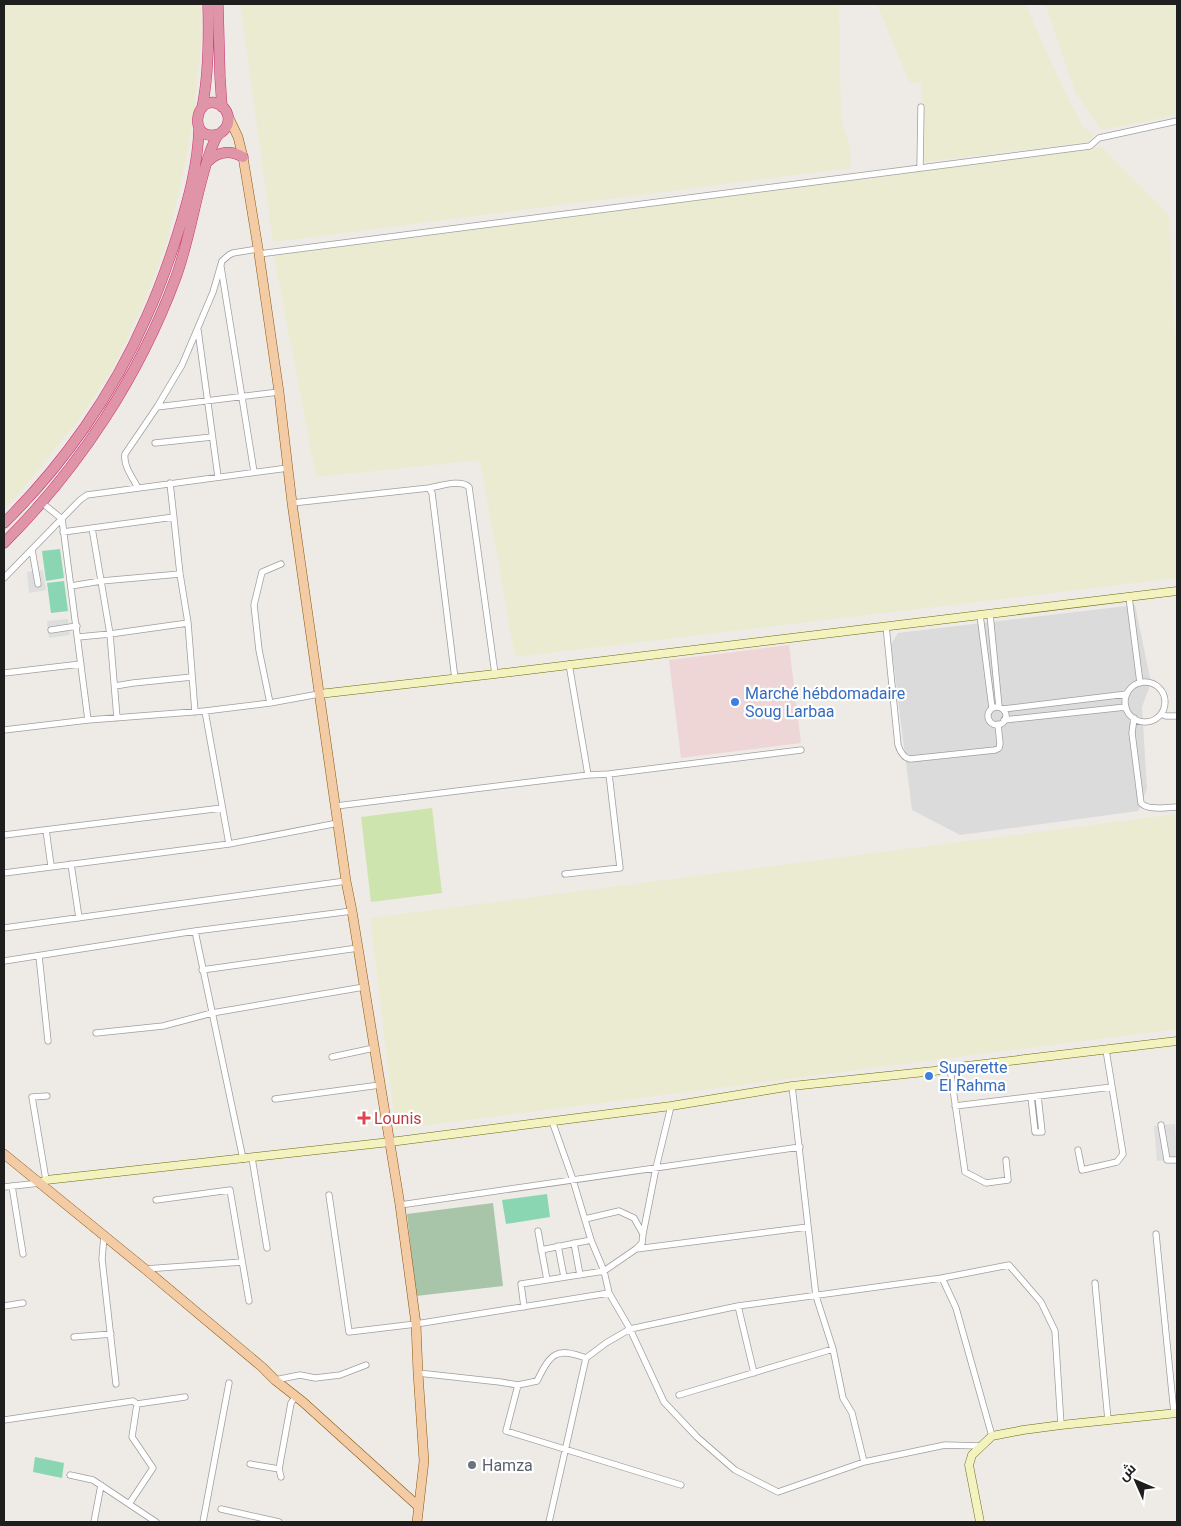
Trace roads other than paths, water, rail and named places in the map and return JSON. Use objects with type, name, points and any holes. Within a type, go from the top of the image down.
[{"type":"highway","points":[[4,523],[38,486],[82,431],[125,362],[165,272],[193,180],[198,147],[199,128],[197,118],[202,108],[205,86],[208,4]]},
{"type":"highway","points":[[4,543],[27,520],[92,439],[120,394],[153,330],[176,277],[211,149],[228,125],[228,116],[222,107],[218,4]]},
{"type":"highway","points":[[202,108],[205,105],[214,104],[222,107]]},
{"type":"highway","points":[[199,128],[206,134],[215,135],[221,133]]},
{"type":"highway","points":[[207,162],[224,152],[234,153],[243,157]]},
{"type":"main road","points":[[228,116],[239,141],[243,157],[259,251],[279,392],[292,503],[346,881],[400,1205],[416,1324],[424,1461],[417,1522]]},
{"type":"main road","points":[[221,133],[239,141]]},
{"type":"main road","points":[[4,1154],[43,1181],[104,1236],[262,1367],[419,1507]]},
{"type":"street","points":[[920,168],[921,107]]},
{"type":"street","points":[[138,488],[126,465],[125,454],[157,407],[182,365],[213,292],[222,261],[229,255],[1090,146],[1099,138],[1177,121]]},
{"type":"street","points":[[221,265],[254,472]]},
{"type":"street","points":[[198,328],[218,477]]},
{"type":"street","points":[[157,407],[279,392]]},
{"type":"street","points":[[155,443],[212,437]]},
{"type":"street","points":[[4,578],[87,495],[288,468]]},
{"type":"street","points":[[292,503],[425,487],[430,488],[459,483],[469,487],[495,674]]},
{"type":"street","points":[[170,484],[180,574],[188,623],[195,712]]},
{"type":"street","points":[[430,488],[456,679]]},
{"type":"street","points":[[41,502],[62,519],[88,720]]},
{"type":"street","points":[[64,532],[174,517]]},
{"type":"street","points":[[92,528],[110,634],[117,718]]},
{"type":"street","points":[[32,550],[38,584]]},
{"type":"street","points":[[270,703],[259,650],[254,605],[262,572],[281,564]]},
{"type":"street","points":[[71,586],[101,581],[180,574]]},
{"type":"street","points":[[4,730],[88,720],[205,711],[270,703],[319,694],[1177,592]]},
{"type":"street","points":[[1129,597],[1140,683]]},
{"type":"street","points":[[990,614],[1001,708],[1005,712],[1004,720]]},
{"type":"street","points":[[980,615],[992,708],[989,711],[988,719],[994,724],[1004,720],[1126,707]]},
{"type":"street","points":[[78,637],[188,623]]},
{"type":"street","points":[[51,630],[77,626]]},
{"type":"street","points":[[886,626],[898,744],[900,751],[907,759],[994,750],[999,748],[1000,744],[998,724]]},
{"type":"street","points":[[4,673],[81,664]]},
{"type":"street","points":[[569,664],[588,775]]},
{"type":"street","points":[[115,686],[192,677]]},
{"type":"street","points":[[1140,683],[1153,684],[1160,689],[1165,701],[1161,714],[1154,720],[1142,721],[1134,718],[1126,707],[1127,694],[1140,683]]},
{"type":"street","points":[[992,708],[1127,694]]},
{"type":"street","points":[[205,711],[229,844]]},
{"type":"street","points":[[1161,714],[1177,716]]},
{"type":"street","points":[[1134,718],[1132,733],[1141,803],[1144,807],[1177,807]]},
{"type":"street","points":[[336,806],[801,750]]},
{"type":"street","points":[[565,874],[620,868],[609,774]]},
{"type":"street","points":[[4,835],[222,808]]},
{"type":"street","points":[[4,873],[229,844],[338,823]]},
{"type":"street","points":[[46,830],[52,866]]},
{"type":"street","points":[[71,864],[80,918]]},
{"type":"street","points":[[4,928],[346,881]]},
{"type":"street","points":[[4,961],[195,931],[352,912]]},
{"type":"street","points":[[195,931],[243,1159]]},
{"type":"street","points":[[202,970],[358,948]]},
{"type":"street","points":[[39,956],[48,1041]]},
{"type":"street","points":[[96,1033],[163,1026],[212,1013],[364,987]]},
{"type":"street","points":[[4,1187],[390,1142],[671,1106],[792,1086],[934,1071],[1177,1041]]},
{"type":"street","points":[[332,1058],[374,1048]]},
{"type":"street","points":[[1078,1150],[1082,1170],[1117,1162],[1123,1154],[1106,1050]]},
{"type":"street","points":[[950,1068],[965,1172],[986,1183],[1008,1180],[1006,1160]]},
{"type":"street","points":[[276,1099],[380,1085]]},
{"type":"street","points":[[792,1086],[816,1296],[833,1348],[843,1398],[852,1413],[864,1462]]},
{"type":"street","points":[[955,1106],[1112,1087]]},
{"type":"street","points":[[43,1181],[32,1097],[48,1096]]},
{"type":"street","points":[[1031,1097],[1035,1132],[1042,1132],[1038,1096]]},
{"type":"street","points":[[524,1307],[521,1284],[604,1271],[642,1243],[656,1168],[671,1106]]},
{"type":"street","points":[[552,1121],[610,1293],[630,1329],[664,1402],[697,1437],[735,1470],[778,1492],[864,1462],[945,1445],[981,1446]]},
{"type":"street","points":[[1161,1125],[1167,1160],[1177,1160]]},
{"type":"street","points":[[400,1205],[800,1147]]},
{"type":"street","points":[[252,1158],[267,1248]]},
{"type":"street","points":[[12,1186],[23,1254]]},
{"type":"street","points":[[156,1200],[230,1190],[249,1301]]},
{"type":"street","points":[[329,1195],[349,1332],[416,1324],[610,1293]]},
{"type":"street","points":[[584,1218],[619,1211],[634,1218],[643,1234]]},
{"type":"street","points":[[636,1249],[808,1227]]},
{"type":"street","points":[[538,1231],[547,1280]]},
{"type":"street","points":[[980,1522],[969,1465],[972,1455],[992,1436],[1061,1425],[1176,1413],[1156,1234]]},
{"type":"street","points":[[104,1236],[102,1259],[116,1384]]},
{"type":"street","points":[[542,1250],[591,1240]]},
{"type":"street","points":[[574,1243],[580,1275]]},
{"type":"street","points":[[558,1246],[564,1277]]},
{"type":"street","points":[[146,1269],[242,1262]]},
{"type":"street","points":[[549,1522],[586,1358],[606,1343],[630,1329],[738,1306],[942,1278],[1009,1265],[1041,1302],[1055,1331],[1061,1425]]},
{"type":"street","points":[[942,1278],[956,1308],[992,1436]]},
{"type":"street","points":[[1095,1283],[1108,1420]]},
{"type":"street","points":[[4,1306],[23,1303]]},
{"type":"street","points":[[738,1306],[754,1373]]},
{"type":"street","points":[[74,1337],[110,1334]]},
{"type":"street","points":[[679,1395],[833,1348]]},
{"type":"street","points":[[418,1373],[518,1385],[537,1381],[546,1364],[555,1355],[569,1352],[586,1358]]},
{"type":"street","points":[[275,1380],[300,1375],[315,1378],[340,1375],[366,1365]]},
{"type":"street","points":[[203,1522],[229,1383]]},
{"type":"street","points":[[518,1385],[506,1431],[681,1485]]},
{"type":"street","points":[[281,1477],[279,1469],[290,1403],[296,1396]]},
{"type":"street","points":[[4,1420],[133,1401],[137,1404],[186,1397]]},
{"type":"street","points":[[129,1504],[153,1468],[132,1437],[137,1404]]},
{"type":"street","points":[[250,1464],[279,1469]]},
{"type":"street","points":[[70,1475],[93,1480],[156,1522]]},
{"type":"street","points":[[94,1522],[101,1485]]},
{"type":"street","points":[[221,1509],[278,1522]]},
{"type":"place","name":"Marché hébdomadaire Soug Larbaa","points":[[735,702]]},
{"type":"place","name":"Superette El Rahma","points":[[929,1076]]},
{"type":"place","name":"Lounis","points":[[364,1118]]},
{"type":"place","name":"Hamza","points":[[472,1465]]}]
